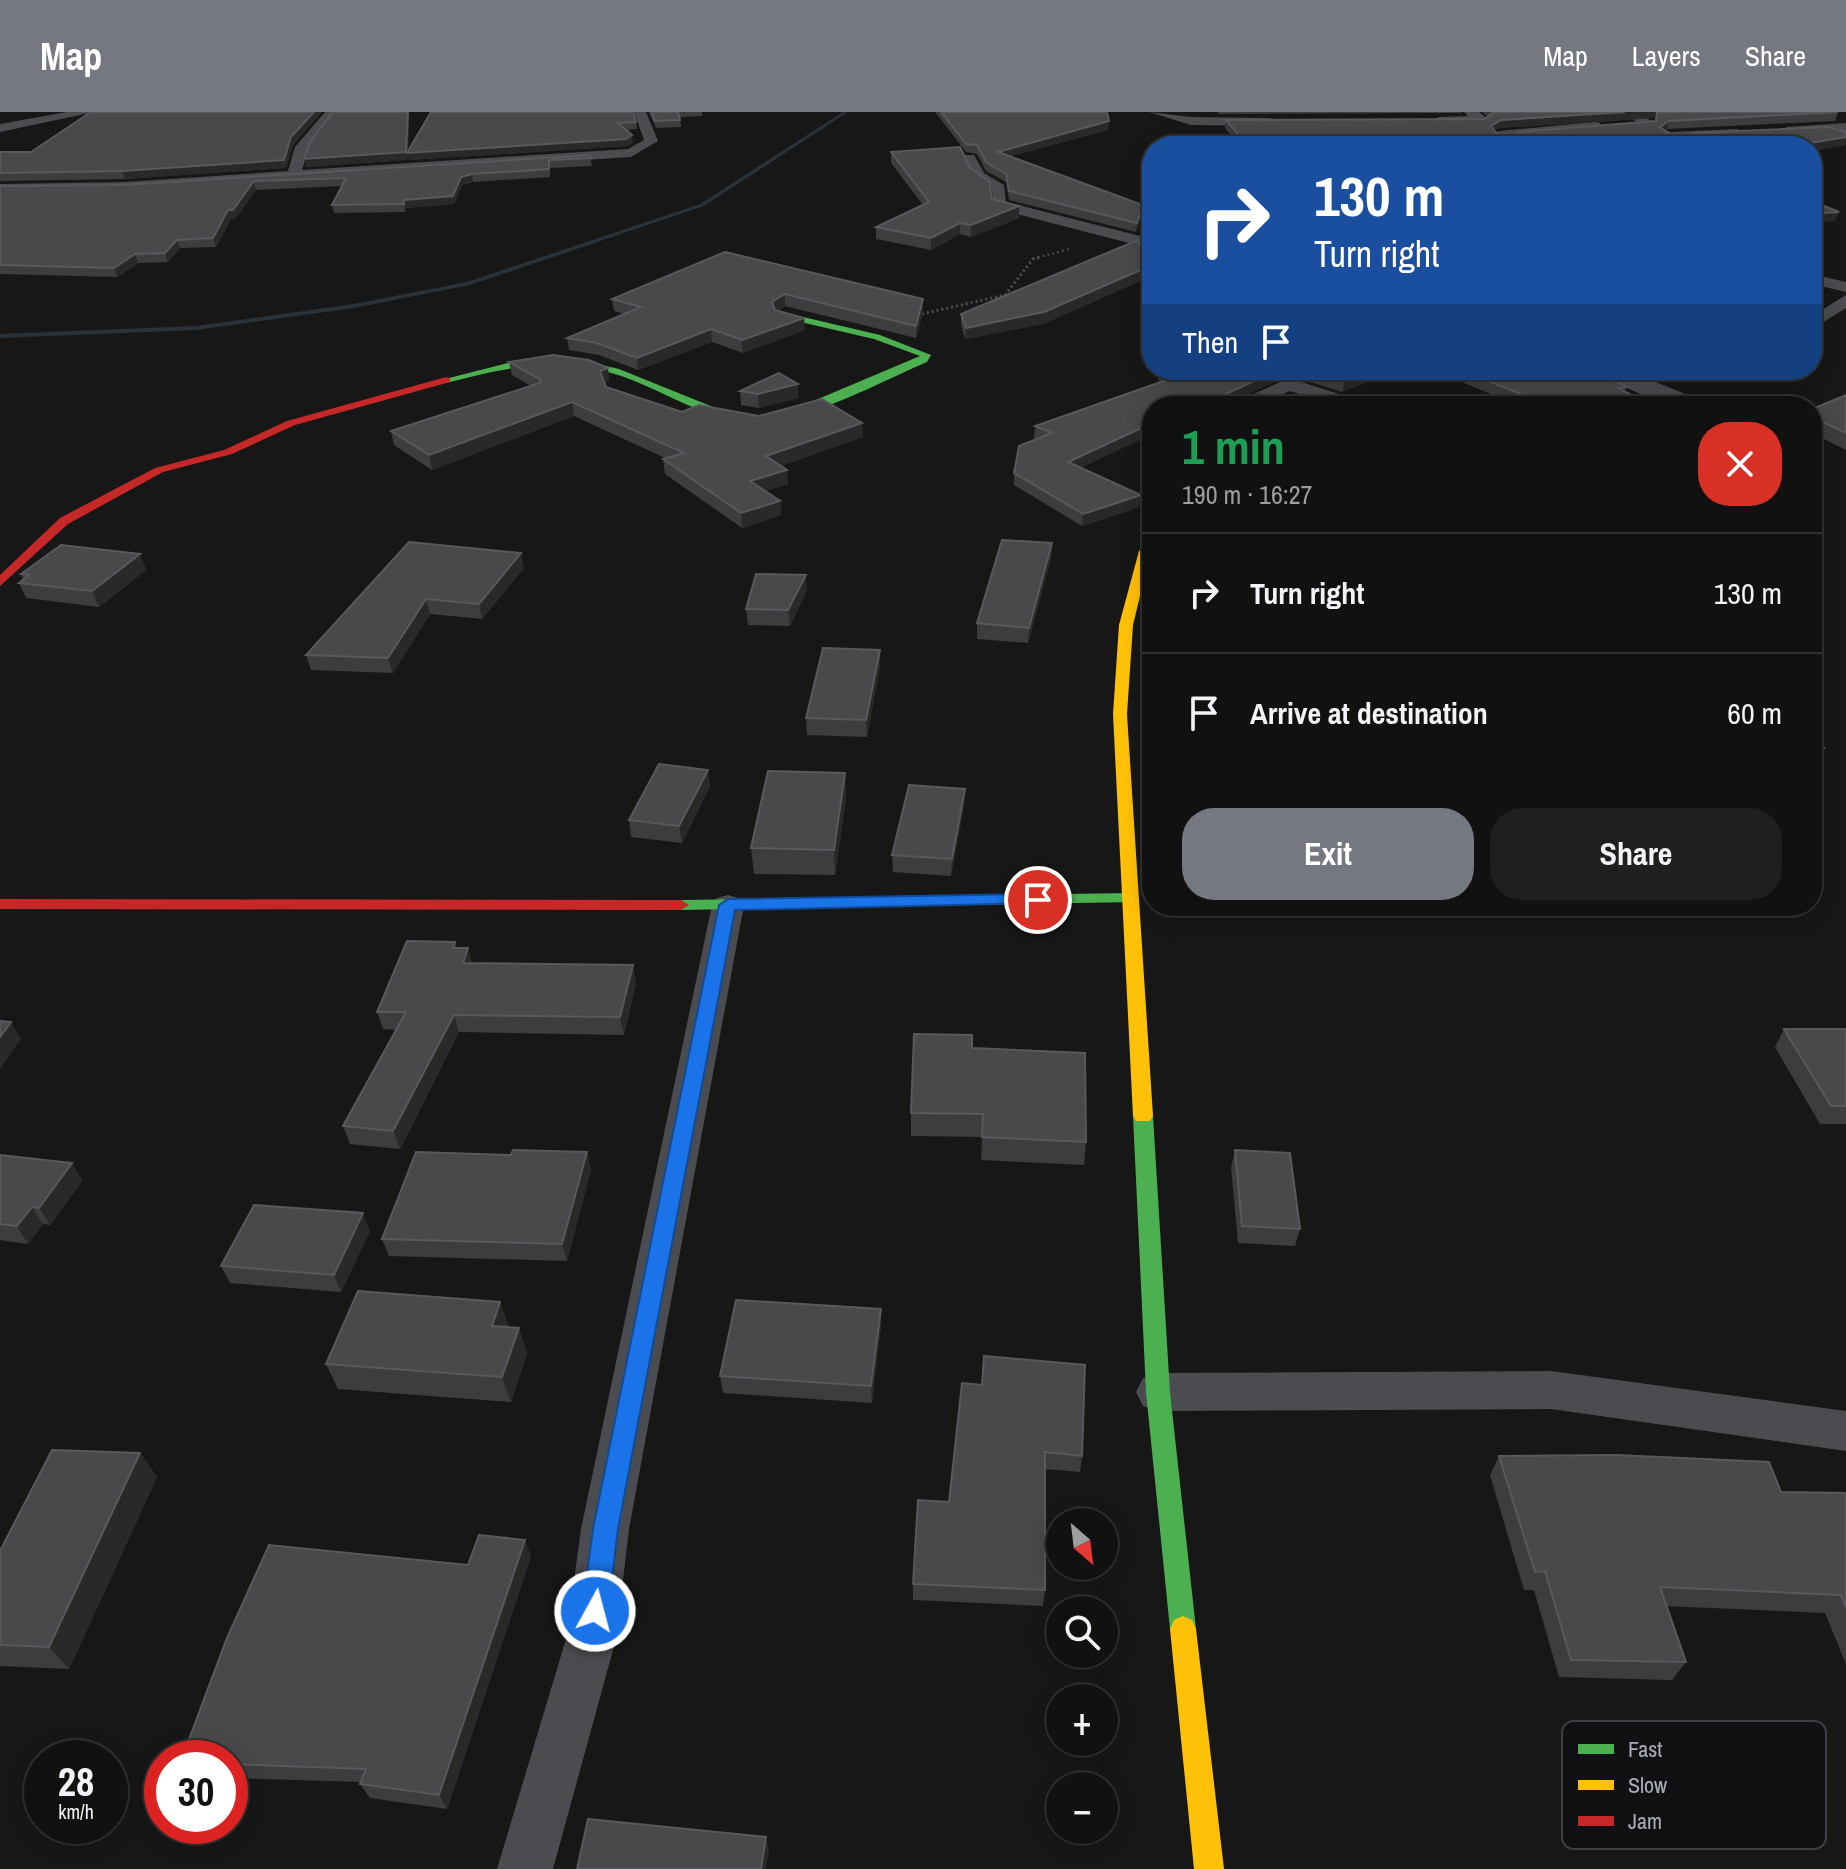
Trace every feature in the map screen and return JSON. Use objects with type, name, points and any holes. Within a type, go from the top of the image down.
[{"type":"street","points":[[0,128],[88,112]]},
{"type":"street","points":[[294,174],[302,147],[332,112]]},
{"type":"street","points":[[0,188],[125,186],[631,153],[651,141],[640,112]]},
{"type":"street","points":[[1155,112],[1191,121],[1283,122]]},
{"type":"street","points":[[1425,121],[1483,120],[1470,112]]},
{"type":"street","points":[[1627,112],[1667,136],[1759,132]]},
{"type":"street","points":[[1500,136],[1648,123]]},
{"type":"street","points":[[1774,132],[1846,127]]},
{"type":"street","points":[[969,158],[975,164],[977,175],[999,188],[999,205],[1142,242]]},
{"type":"street","points":[[1822,281],[1846,287]]},
{"type":"street","points":[[1822,317],[1846,300]]},
{"type":"street","points":[[0,582],[52,529],[142,478],[248,445],[291,423],[506,363],[555,358],[598,365],[710,410],[743,417],[774,417],[818,403],[923,360],[926,355],[877,337],[786,316]]},
{"type":"street","points":[[1631,380],[1674,396]]},
{"type":"street","points":[[1261,396],[1289,384],[1326,396]]},
{"type":"street","points":[[1142,563],[1126,625],[1120,714],[1158,1392],[1209,1869]]},
{"type":"street","points":[[0,904],[728,905],[1131,898]]},
{"type":"street","points":[[525,1869],[591,1639],[605,1529],[728,905]]},
{"type":"street","points":[[1158,1392],[1551,1390],[1846,1431]]},
{"type":"path","points":[[877,337],[881,330],[910,317],[1005,295],[1033,259],[1082,246],[1087,239],[1105,233]]},
{"type":"building","points":[[91,112],[314,112],[291,137],[284,160],[122,171],[0,173],[0,152],[31,152]]},
{"type":"building","points":[[333,112],[408,112],[406,152],[304,159],[310,142]]},
{"type":"building","points":[[431,112],[633,112],[636,122],[618,123],[632,135],[626,139],[407,153]]},
{"type":"building","points":[[651,112],[678,112],[680,120],[655,121]]},
{"type":"building","points":[[941,112],[1107,112],[1109,121],[998,152],[1142,205],[1137,223],[1009,191],[1006,174],[986,162],[977,145],[966,144]]},
{"type":"building","points":[[1494,112],[1625,112],[1501,120],[1491,126],[1499,136],[1240,136],[1226,120],[1485,119]]},
{"type":"building","points":[[1657,112],[1838,112],[1669,121],[1660,127],[1672,136],[1521,136],[1518,132],[1656,121]]},
{"type":"building","points":[[1828,127],[1846,132],[1846,137],[1822,141],[1822,136],[1694,136],[1693,133]]},
{"type":"building","points":[[960,147],[970,168],[989,181],[992,199],[1019,206],[971,225],[960,223],[931,238],[876,227],[929,202],[891,152]]},
{"type":"building","points":[[590,155],[591,158],[549,160],[549,169],[472,174],[461,177],[453,196],[404,200],[404,204],[332,205],[346,178],[254,181],[233,210],[228,210],[213,238],[177,240],[165,253],[135,254],[114,268],[0,265],[0,186],[123,185]]},
{"type":"building","points":[[1822,205],[1839,212],[1822,213]]},
{"type":"building","points":[[1138,240],[1142,249],[1142,269],[1044,312],[966,328],[961,314]]},
{"type":"building","points":[[725,252],[923,299],[916,326],[785,294],[772,302],[775,310],[804,318],[742,340],[711,329],[637,358],[597,343],[567,338],[641,307],[612,299]]},
{"type":"building","points":[[553,355],[589,360],[608,368],[600,371],[606,387],[682,412],[699,405],[759,416],[822,399],[862,423],[766,456],[787,470],[750,481],[780,501],[741,513],[663,459],[684,453],[572,402],[429,455],[391,431],[540,383],[541,380],[509,362]]},
{"type":"building","points":[[779,373],[798,384],[758,394],[740,391]]},
{"type":"building","points":[[1167,380],[1256,380],[1226,394],[1228,396],[1142,396],[1142,428],[1068,462],[1141,495],[1083,514],[1014,473],[1019,446],[1052,433],[1035,426]]},
{"type":"building","points":[[1486,380],[1613,380],[1627,387],[1618,388],[1633,396],[1526,396]]},
{"type":"building","points":[[1846,395],[1846,433],[1822,422],[1822,405]]},
{"type":"building","points":[[1002,540],[1052,543],[1029,628],[977,623]]},
{"type":"building","points":[[409,542],[521,553],[479,604],[426,599],[388,658],[306,655]]},
{"type":"building","points":[[61,545],[140,554],[92,591],[19,583],[29,575],[21,574]]},
{"type":"building","points":[[756,574],[806,575],[788,610],[746,609]]},
{"type":"building","points":[[823,648],[880,650],[866,720],[806,718]]},
{"type":"building","points":[[659,764],[708,770],[679,826],[629,820]]},
{"type":"building","points":[[768,771],[845,773],[834,850],[751,848]]},
{"type":"building","points":[[909,785],[965,789],[952,859],[892,855]]},
{"type":"building","points":[[407,941],[455,942],[453,948],[468,948],[463,963],[633,965],[620,1017],[454,1015],[393,1131],[343,1126],[406,1012],[377,1012]]},
{"type":"building","points":[[0,1021],[11,1022],[0,1037]]},
{"type":"building","points":[[1784,1029],[1846,1029],[1846,1106],[1831,1106]]},
{"type":"building","points":[[914,1034],[972,1035],[972,1048],[1085,1053],[1086,1142],[982,1137],[983,1114],[911,1113]]},
{"type":"building","points":[[513,1150],[587,1152],[562,1244],[382,1239],[416,1152],[511,1155]]},
{"type":"building","points":[[1235,1150],[1290,1153],[1300,1229],[1242,1226]]},
{"type":"building","points":[[0,1155],[72,1163],[39,1208],[32,1207],[17,1226],[0,1224]]},
{"type":"building","points":[[254,1205],[363,1213],[334,1275],[221,1266]]},
{"type":"building","points":[[358,1291],[500,1302],[492,1326],[519,1328],[502,1377],[326,1364]]},
{"type":"building","points":[[736,1300],[881,1309],[871,1386],[720,1376]]},
{"type":"building","points":[[984,1356],[1085,1365],[1082,1456],[1045,1452],[1045,1590],[913,1584],[918,1500],[949,1502],[962,1383],[982,1385]]},
{"type":"building","points":[[52,1450],[140,1453],[49,1647],[0,1645],[0,1551]]},
{"type":"building","points":[[1616,1455],[1769,1462],[1781,1492],[1846,1493],[1846,1607],[1841,1595],[1660,1587],[1686,1662],[1571,1660],[1545,1571],[1535,1572],[1499,1456]]},
{"type":"building","points":[[479,1535],[525,1540],[439,1795],[360,1784],[366,1769],[248,1765],[248,1740],[189,1740],[227,1638],[269,1545],[468,1565]]},
{"type":"building","points":[[588,1819],[766,1837],[761,1869],[577,1869]]},
{"type":"waterway","points":[[0,336],[196,328],[354,306],[468,284],[702,205],[846,112]]},
{"type":"traffic: fast","points":[[446,380],[520,363],[576,362],[636,378],[715,411],[757,419],[815,405],[923,360],[926,355],[877,337],[786,316]]},
{"type":"traffic: fast","points":[[681,905],[1131,898]]},
{"type":"traffic: fast","points":[[1143,1116],[1158,1392],[1183,1629]]},
{"type":"traffic: slow","points":[[1142,563],[1126,625],[1120,714],[1143,1116]]},
{"type":"traffic: slow","points":[[1183,1629],[1209,1869]]},
{"type":"traffic: jam","points":[[0,582],[64,521],[159,470],[228,452],[291,423],[446,380]]},
{"type":"traffic: jam","points":[[0,904],[681,905]]},
{"type":"route","points":[[595,1611],[605,1529],[728,905],[1038,900]]}]
